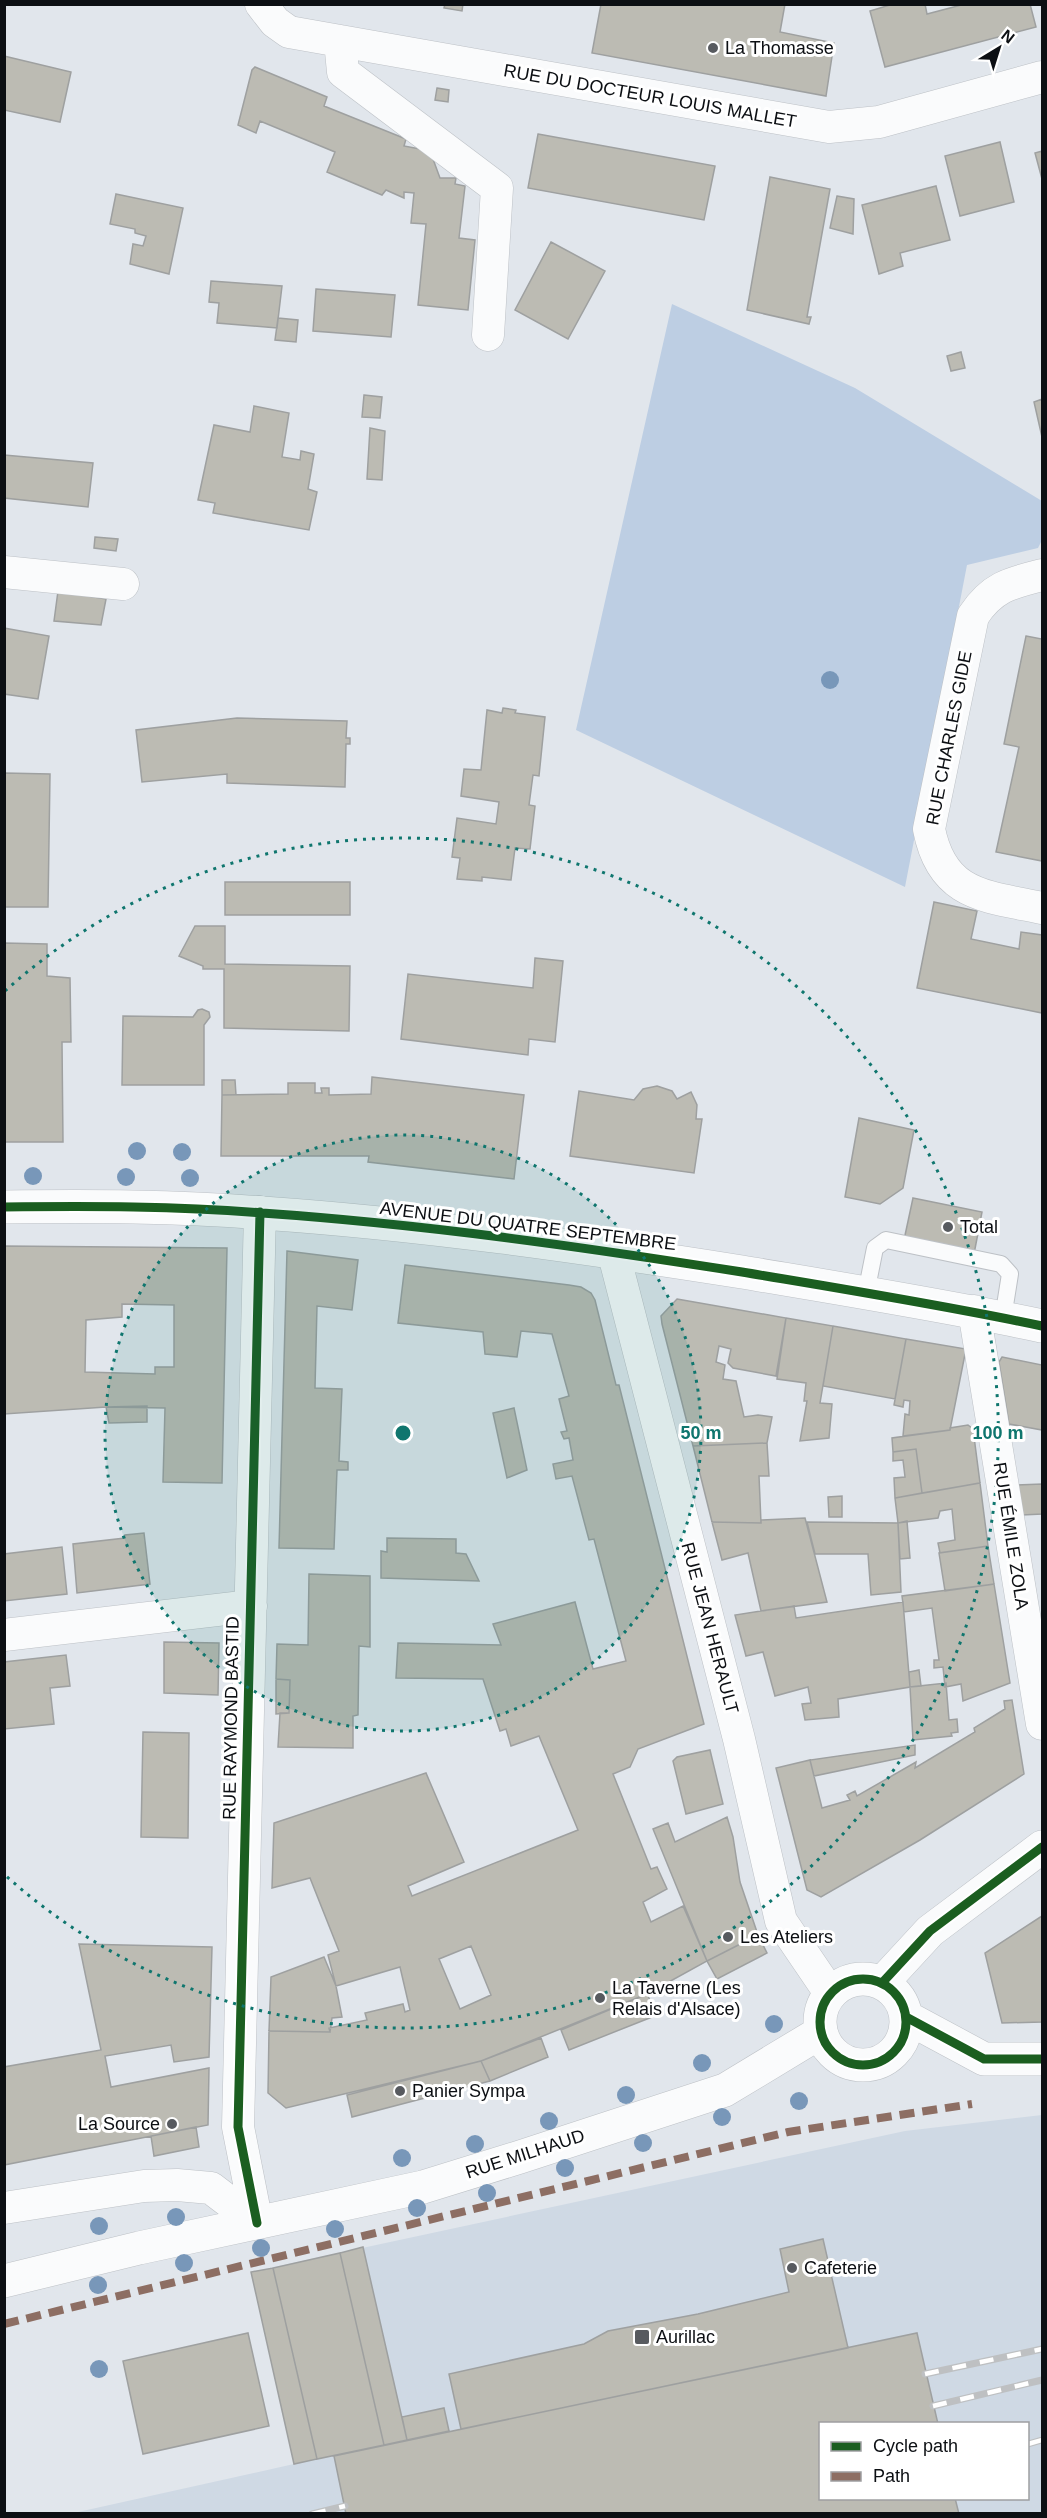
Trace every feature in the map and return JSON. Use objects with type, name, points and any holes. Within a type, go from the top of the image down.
[{"type":"street","name":"RUE DU DOCTEUR LOUIS MALLET","points":[[262,7],[289,32],[829,127],[879,122],[1042,77]]},
{"type":"street","points":[[340,41],[343,72],[497,189],[488,335]]},
{"type":"street","points":[[4,572],[123,584]]},
{"type":"street","name":"RUE CHARLES GIDE","points":[[1042,575],[1010,583],[994,591],[973,616],[928,829],[933,850],[941,868],[959,884],[982,896],[1042,908]]},
{"type":"street","name":"AVENUE DU QUATRE SEPTEMBRE","points":[[4,1207],[86,1206],[260,1212],[371,1222],[613,1251],[988,1314],[1042,1326]]},
{"type":"street","name":"RUE RAYMOND BASTID","points":[[257,2223],[238,2127],[260,1212]]},
{"type":"street","name":"RUE JEAN HERAULT","points":[[613,1251],[739,1739],[781,1921],[830,1993]]},
{"type":"street","name":"RUE ÉMILE ZOLA","points":[[988,1314],[1042,1724]]},
{"type":"street","points":[[4,1635],[251,1606]]},
{"type":"street","points":[[882,1983],[930,1931],[1042,1847]]},
{"type":"street","points":[[868,1978],[882,1983],[894,1991],[902,2003],[906,2017],[905,2032],[899,2045],[890,2056],[877,2063],[863,2065],[849,2063],[836,2056],[826,2045],[819,2018],[822,2005],[830,1993],[841,1984],[854,1979],[868,1978]]},
{"type":"street","points":[[906,2017],[984,2059],[1042,2059]]},
{"type":"street","name":"RUE MILHAUD","points":[[4,2279],[423,2187],[725,2090],[821,2032]]},
{"type":"street","points":[[4,2208],[144,2186],[177,2184],[211,2188],[257,2223]]},
{"type":"lane","points":[[866,1293],[875,1248],[886,1240],[1001,1264],[1010,1274],[988,1314]]},
{"type":"shaded area","points":[[672,304],[855,388],[1042,501],[1042,540],[1038,548],[967,565],[905,887],[576,730]]},
{"type":"shaded area","points":[[1042,2115],[1042,2513],[69,2514],[294,2464],[251,2272],[905,2131]]},
{"type":"building","points":[[445,4],[463,4],[462,11],[444,8]]},
{"type":"building","name":"La Thomasse","points":[[601,4],[785,4],[780,32],[834,43],[826,96],[592,53]]},
{"type":"building","points":[[893,4],[925,4],[927,14],[965,4],[1030,4],[1036,27],[885,67],[870,11]]},
{"type":"building","points":[[4,56],[71,72],[60,122],[4,110]]},
{"type":"building","points":[[255,67],[327,97],[324,106],[406,139],[404,146],[430,151],[440,178],[456,178],[455,184],[465,186],[459,238],[475,240],[468,310],[418,305],[426,224],[411,223],[414,193],[404,192],[404,198],[386,190],[382,195],[327,172],[335,152],[260,121],[256,133],[238,125],[252,70]]},
{"type":"building","points":[[437,88],[449,90],[448,102],[435,100]]},
{"type":"building","points":[[538,134],[715,166],[704,220],[528,188]]},
{"type":"building","points":[[1000,142],[1014,202],[960,216],[945,156]]},
{"type":"building","points":[[1042,151],[1042,179],[1035,153]]},
{"type":"building","points":[[770,177],[830,189],[807,317],[811,317],[809,324],[747,310]]},
{"type":"building","points":[[936,186],[950,240],[900,253],[903,266],[879,274],[862,205]]},
{"type":"building","points":[[116,194],[183,208],[169,274],[130,264],[133,244],[143,246],[146,236],[135,233],[135,229],[110,224]]},
{"type":"building","points":[[837,196],[854,199],[853,234],[830,228]]},
{"type":"building","points":[[551,242],[605,271],[568,339],[515,310]]},
{"type":"building","points":[[211,281],[282,286],[277,328],[217,323],[219,303],[209,302]]},
{"type":"building","points":[[316,289],[395,295],[391,337],[313,331]]},
{"type":"building","points":[[278,318],[298,320],[296,342],[275,340]]},
{"type":"building","points":[[961,352],[965,368],[951,371],[947,356]]},
{"type":"building","points":[[364,395],[382,397],[380,418],[362,417]]},
{"type":"building","points":[[1042,399],[1042,437],[1034,402]]},
{"type":"building","points":[[254,406],[289,413],[282,457],[300,460],[301,451],[314,454],[308,489],[317,492],[309,530],[213,513],[215,503],[198,500],[214,425],[250,432]]},
{"type":"building","points":[[370,428],[385,431],[382,480],[367,479]]},
{"type":"building","points":[[4,455],[93,463],[88,507],[4,498]]},
{"type":"building","points":[[95,537],[118,539],[116,551],[94,548]]},
{"type":"building","points":[[58,591],[106,599],[101,625],[54,621]]},
{"type":"building","points":[[4,628],[49,636],[38,699],[4,694]]},
{"type":"building","points":[[1026,636],[1042,639],[1042,861],[996,852],[1019,747],[1004,744]]},
{"type":"building","points":[[503,708],[516,710],[515,713],[545,717],[539,776],[533,775],[529,805],[535,806],[530,849],[515,848],[511,880],[482,877],[482,881],[457,879],[460,858],[452,857],[457,818],[496,824],[499,802],[461,796],[464,769],[481,770],[487,710],[502,713]]},
{"type":"building","points":[[237,718],[347,721],[346,738],[350,738],[350,744],[346,744],[345,787],[227,783],[227,774],[142,782],[136,730]]},
{"type":"building","points":[[4,773],[50,774],[48,907],[4,907]]},
{"type":"building","points":[[225,882],[350,882],[350,915],[225,915]]},
{"type":"building","points":[[934,902],[977,911],[971,939],[1019,949],[1021,932],[1042,935],[1042,1013],[917,988]]},
{"type":"building","points":[[195,926],[225,926],[225,964],[350,966],[349,1031],[224,1028],[224,969],[203,969],[203,966],[179,956]]},
{"type":"building","points":[[4,943],[47,944],[47,976],[70,978],[71,1042],[62,1042],[63,1142],[4,1142]]},
{"type":"building","points":[[535,958],[563,961],[555,1042],[529,1039],[528,1055],[401,1039],[408,974],[533,988]]},
{"type":"building","points":[[198,1010],[209,1012],[210,1017],[204,1025],[204,1085],[122,1085],[123,1016],[193,1017]]},
{"type":"building","points":[[372,1077],[524,1095],[514,1179],[368,1162],[369,1156],[221,1156],[222,1095],[288,1094],[288,1083],[315,1083],[315,1093],[322,1093],[321,1088],[329,1088],[329,1095],[371,1094]]},
{"type":"building","points":[[222,1080],[235,1080],[236,1095],[222,1095]]},
{"type":"building","points":[[657,1086],[672,1091],[677,1099],[691,1092],[697,1105],[696,1119],[702,1119],[694,1173],[570,1156],[579,1091],[634,1100],[643,1089]]},
{"type":"building","points":[[859,1118],[914,1130],[903,1188],[880,1204],[845,1197]]},
{"type":"building","points":[[913,1198],[982,1212],[974,1254],[904,1240]]},
{"type":"building","points":[[4,1246],[227,1248],[222,1483],[163,1482],[165,1408],[106,1407],[4,1414]],"holes":[[[122,1304],[174,1305],[174,1367],[155,1367],[155,1374],[85,1372],[86,1320],[122,1317]]]},
{"type":"building","points":[[287,1251],[358,1260],[352,1310],[317,1306],[315,1388],[342,1389],[339,1461],[348,1462],[348,1470],[337,1470],[334,1549],[279,1548]]},
{"type":"building","points":[[405,1265],[581,1287],[591,1293],[595,1300],[616,1385],[619,1385],[704,1724],[638,1749],[630,1767],[613,1774],[651,1869],[657,1867],[667,1889],[643,1902],[651,1922],[683,1906],[707,1961],[647,1994],[481,2061],[286,2108],[268,2093],[269,2031],[330,2032],[329,2028],[367,2020],[365,2013],[403,2004],[405,2012],[410,2010],[400,1967],[336,1986],[328,1955],[339,1951],[310,1878],[272,1888],[274,1823],[426,1773],[464,1862],[408,1886],[412,1896],[578,1830],[539,1736],[511,1746],[506,1729],[500,1731],[483,1679],[396,1678],[398,1643],[501,1645],[493,1624],[575,1602],[593,1669],[626,1661],[594,1539],[589,1540],[572,1476],[556,1479],[553,1464],[573,1460],[569,1438],[564,1439],[561,1432],[567,1431],[559,1399],[569,1396],[552,1334],[521,1331],[517,1357],[485,1354],[483,1332],[398,1323]],"holes":[[[471,1946],[491,1995],[460,2009],[439,1959]]]},
{"type":"building","points":[[677,1299],[786,1318],[776,1376],[733,1368],[728,1363],[731,1349],[719,1346],[716,1362],[725,1365],[723,1379],[736,1381],[744,1417],[758,1415],[772,1417],[767,1443],[693,1446],[661,1316]]},
{"type":"building","points":[[786,1318],[833,1326],[820,1403],[832,1404],[829,1438],[800,1441],[807,1401],[804,1401],[806,1383],[777,1379]]},
{"type":"building","points":[[833,1326],[906,1339],[895,1399],[823,1386]]},
{"type":"building","points":[[906,1339],[966,1349],[950,1430],[903,1436],[905,1414],[909,1415],[910,1401],[904,1400],[903,1407],[894,1405]]},
{"type":"building","points":[[1002,1357],[1042,1365],[1042,1430],[1009,1424],[999,1362]]},
{"type":"building","points":[[147,1406],[147,1422],[109,1423],[106,1407]]},
{"type":"building","points":[[514,1408],[527,1470],[507,1478],[493,1413]]},
{"type":"building","points":[[968,1425],[973,1429],[980,1483],[922,1493],[916,1449],[893,1452],[892,1438],[950,1430],[950,1428]]},
{"type":"building","points":[[767,1443],[769,1476],[759,1476],[761,1523],[712,1522],[693,1446]]},
{"type":"building","points":[[916,1449],[922,1493],[895,1498],[894,1478],[905,1477],[903,1460],[893,1461],[893,1452]]},
{"type":"building","points":[[980,1483],[988,1546],[940,1553],[938,1543],[955,1540],[952,1509],[940,1511],[938,1518],[898,1523],[895,1498]]},
{"type":"building","points":[[1042,1484],[1042,1514],[1022,1515],[1017,1485]]},
{"type":"building","points":[[842,1496],[842,1517],[829,1517],[828,1497]]},
{"type":"building","points":[[805,1518],[827,1602],[761,1611],[748,1553],[722,1560],[712,1522],[761,1523],[761,1520]]},
{"type":"building","points":[[907,1521],[910,1558],[900,1559],[898,1523]]},
{"type":"building","points":[[807,1522],[898,1523],[901,1592],[871,1595],[868,1554],[815,1554]]},
{"type":"building","points":[[144,1533],[150,1584],[77,1593],[73,1544],[125,1538],[125,1535]]},
{"type":"building","points":[[387,1538],[456,1539],[456,1553],[466,1554],[479,1581],[381,1578],[381,1551],[387,1552]]},
{"type":"building","points":[[988,1546],[994,1584],[945,1591],[939,1553]]},
{"type":"building","points":[[62,1547],[67,1594],[4,1601],[4,1554]]},
{"type":"building","points":[[309,1574],[370,1576],[370,1647],[359,1646],[358,1715],[353,1716],[353,1748],[278,1747],[280,1713],[289,1713],[290,1680],[276,1679],[277,1644],[308,1645]]},
{"type":"building","points":[[994,1584],[1010,1683],[963,1701],[961,1684],[945,1687],[943,1667],[934,1668],[934,1660],[939,1660],[932,1608],[904,1612],[902,1596]]},
{"type":"building","points":[[903,1602],[910,1687],[838,1699],[839,1717],[805,1720],[802,1704],[811,1703],[808,1687],[775,1696],[763,1652],[746,1656],[735,1615],[794,1606],[796,1618]]},
{"type":"building","points":[[164,1642],[219,1643],[218,1695],[164,1693]]},
{"type":"building","points":[[66,1655],[70,1686],[50,1688],[54,1724],[4,1729],[4,1662]]},
{"type":"building","points":[[919,1670],[921,1686],[910,1687],[909,1672]]},
{"type":"building","points":[[276,1679],[290,1680],[289,1713],[276,1714]]},
{"type":"building","points":[[946,1683],[949,1720],[957,1719],[958,1732],[951,1733],[952,1736],[913,1740],[910,1687]]},
{"type":"building","points":[[1012,1700],[1024,1774],[920,1840],[821,1897],[807,1890],[776,1768],[810,1760],[822,1808],[850,1800],[847,1795],[855,1791],[857,1796],[916,1762],[915,1768],[975,1732],[974,1728],[1005,1709],[1004,1701]]},
{"type":"building","points":[[143,1732],[189,1733],[188,1838],[141,1837]]},
{"type":"building","points":[[915,1745],[915,1755],[814,1776],[810,1760]]},
{"type":"building","points":[[710,1750],[723,1804],[686,1814],[673,1761],[677,1757]]},
{"type":"building","points":[[727,1817],[733,1837],[740,1882],[758,1935],[707,1961],[653,1829],[668,1823],[675,1842]]},
{"type":"building","points":[[1042,1916],[1042,2022],[1002,2023],[985,1953]]},
{"type":"building","points":[[758,1935],[767,1953],[717,1979],[707,1961]]},
{"type":"building","points":[[79,1944],[212,1947],[209,2057],[174,2062],[171,2045],[105,2056],[111,2087],[209,2068],[208,2125],[4,2165],[4,2067],[101,2050]]},
{"type":"building","points":[[324,1957],[336,1986],[342,2017],[332,2018],[330,2032],[269,2031],[271,1977]]},
{"type":"building","points":[[647,1994],[657,2015],[569,2050],[561,2030]]},
{"type":"building","points":[[541,2038],[548,2057],[490,2081],[481,2061]]},
{"type":"building","points":[[481,2061],[490,2081],[352,2117],[347,2095]]},
{"type":"building","points":[[196,2127],[199,2147],[154,2156],[151,2136]]},
{"type":"building","points":[[823,2239],[848,2348],[461,2429],[449,2374],[584,2344],[608,2331],[698,2314],[789,2292],[780,2249]]},
{"type":"building","points":[[363,2247],[407,2440],[384,2445],[340,2253]]},
{"type":"building","points":[[340,2253],[384,2445],[317,2459],[273,2268]]},
{"type":"building","points":[[273,2268],[317,2459],[294,2464],[251,2272]]},
{"type":"building","points":[[248,2333],[269,2426],[143,2454],[123,2361]]},
{"type":"building","points":[[917,2333],[938,2422],[819,2422],[819,2500],[956,2500],[959,2514],[346,2514],[334,2456]]},
{"type":"building","points":[[444,2408],[449,2431],[407,2440],[402,2417]]},
{"type":"railway","points":[[925,2374],[1042,2349]]},
{"type":"railway","points":[[933,2406],[1042,2380]]},
{"type":"railway","points":[[1029,2444],[1042,2440]]},
{"type":"railway","points":[[312,2514],[345,2506]]},
{"type":"marked path","points":[[4,2324],[788,2132],[972,2104]]},
{"type":"cycle path","points":[[4,1207],[198,1209],[443,1230],[563,1245],[742,1272],[930,1304],[1042,1326]]},
{"type":"cycle path","points":[[257,2223],[238,2127],[260,1212]]},
{"type":"cycle path","points":[[882,1983],[930,1931],[1042,1847]]},
{"type":"cycle path","points":[[863,1979],[880,1982],[894,1991],[903,2005],[906,2022],[903,2039],[894,2053],[880,2062],[863,2065],[846,2062],[832,2053],[823,2039],[820,2022],[823,2005],[832,1991],[846,1982],[863,1979]]},
{"type":"cycle path","points":[[906,2017],[984,2059],[1042,2059]]},
{"type":"place","name":"La Thomasse","points":[[713,48]]},
{"type":"place","name":"Total","points":[[948,1227]]},
{"type":"place","name":"Les Ateliers","points":[[728,1937]]},
{"type":"place","name":"La Taverne (Les Relais d'Alsace)","points":[[600,1998]]},
{"type":"place","name":"Panier Sympa","points":[[400,2091]]},
{"type":"place","name":"La Source","points":[[172,2124]]},
{"type":"place","name":"Cafeterie","points":[[792,2268]]},
{"type":"place","name":"Aurillac","points":[[642,2337]]}]
